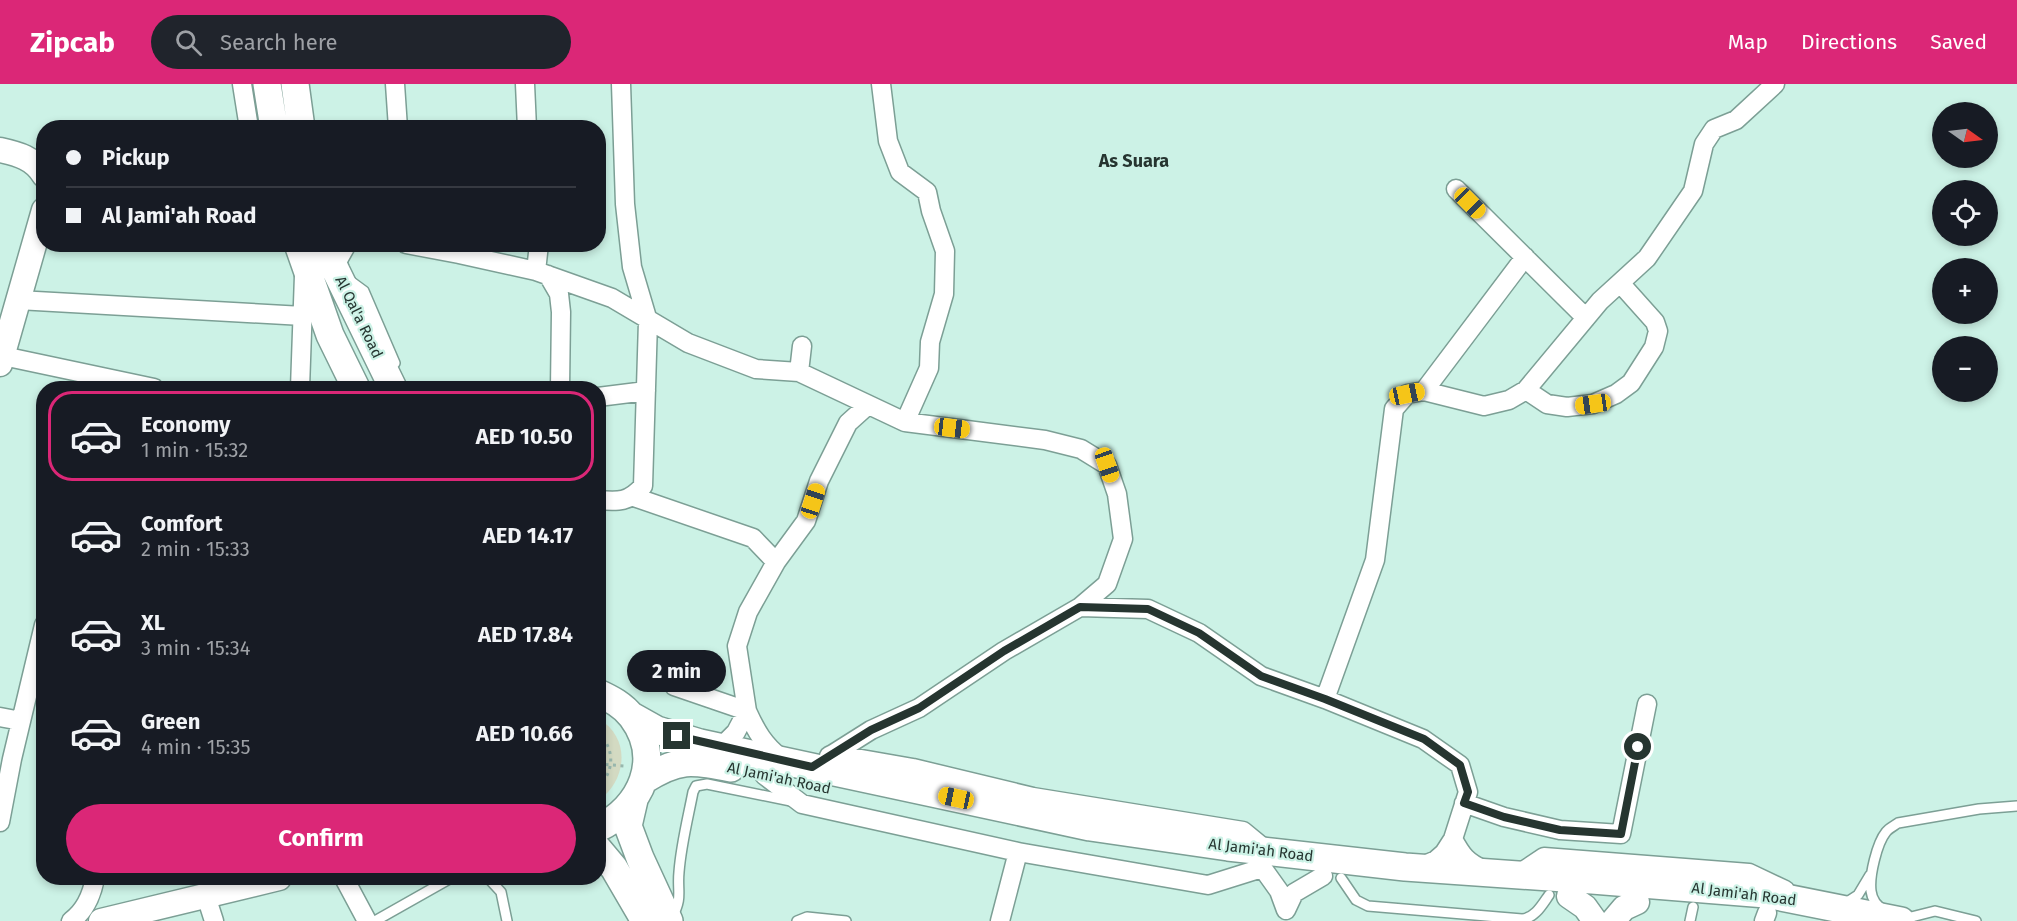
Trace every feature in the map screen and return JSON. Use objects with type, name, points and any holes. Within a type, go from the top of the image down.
[{"type":"main road","points":[[267,84],[273,120]]},
{"type":"main road","points":[[295,84],[300,120]]},
{"type":"main road","name":"Al Qal'a Road","points":[[301,254],[330,334],[353,381]]},
{"type":"main road","name":"Al Qal'a Road","points":[[336,257],[397,381]]},
{"type":"main road","name":"Al Jami'ah Road","points":[[606,697],[616,702],[632,717],[657,730],[721,747],[774,768],[1087,844],[1264,863],[1419,868],[1766,894],[1813,909],[1899,921]]},
{"type":"main road","points":[[632,717],[642,736],[646,758],[632,780],[628,825],[640,858],[669,921]]},
{"type":"main road","name":"Al Jami'ah Road","points":[[606,825],[624,812],[632,780],[681,762],[699,761],[774,768],[823,760],[1090,827],[1332,877],[1403,885],[1637,902],[1691,914],[1766,917],[1813,909]]},
{"type":"main road","points":[[606,858],[614,868],[640,917]]},
{"type":"street","points":[[242,84],[248,120]]},
{"type":"street","points":[[395,84],[397,120]]},
{"type":"street","points":[[525,84],[527,120]]},
{"type":"street","points":[[621,84],[625,204],[632,267],[648,321],[643,486],[634,497]]},
{"type":"street","points":[[881,84],[888,141],[900,171],[927,192],[945,251],[944,294],[930,342],[929,368],[905,422]]},
{"type":"street","points":[[1325,699],[1375,560],[1394,410],[1407,394],[1424,391],[1484,406],[1509,400],[1526,390],[1600,301],[1647,258],[1693,191],[1704,144],[1714,129],[1736,120],[1775,84]]},
{"type":"street","points":[[0,150],[19,154],[36,164]]},
{"type":"street","points":[[1456,189],[1586,318]]},
{"type":"street","points":[[36,238],[1,360],[96,381]]},
{"type":"street","points":[[448,252],[542,273],[612,298],[687,343],[756,369],[799,372],[905,422],[1045,440],[1081,449],[1107,465],[1117,494],[1123,539],[1107,584],[1080,607],[1004,651],[919,708],[871,730],[823,760]]},
{"type":"street","points":[[540,252],[542,273],[559,294],[560,381]]},
{"type":"street","points":[[300,381],[303,316],[301,254]]},
{"type":"street","points":[[1424,391],[1525,257]]},
{"type":"street","points":[[612,298],[626,289],[632,267]]},
{"type":"street","points":[[1526,390],[1547,404],[1567,407],[1593,404],[1616,394],[1631,383],[1654,347],[1658,331],[1655,322],[1621,284]]},
{"type":"street","points":[[561,312],[570,298],[590,290]]},
{"type":"street","points":[[18,300],[303,316]]},
{"type":"street","points":[[647,370],[656,353],[667,344],[687,343]]},
{"type":"street","points":[[799,372],[802,346]]},
{"type":"street","points":[[606,396],[646,391]]},
{"type":"street","points":[[838,392],[848,423]]},
{"type":"street","points":[[867,405],[848,423],[819,481],[806,521],[776,562],[748,612],[737,646],[747,711],[767,747],[774,768],[802,804],[1018,852],[1208,885],[1264,863],[1279,891],[1285,916]]},
{"type":"street","points":[[606,500],[634,497],[753,538],[776,562]]},
{"type":"street","points":[[1080,607],[1148,609],[1199,633],[1261,676],[1424,739],[1460,765],[1468,792],[1453,839],[1444,853],[1436,860],[1419,868]]},
{"type":"street","points":[[0,822],[36,658]]},
{"type":"street","points":[[674,686],[747,711]]},
{"type":"street","points":[[1464,803],[1504,817],[1560,830],[1621,834],[1647,704]]},
{"type":"street","points":[[721,747],[736,732],[747,711]]},
{"type":"street","points":[[0,717],[21,721]]},
{"type":"street","points":[[1453,839],[1461,854],[1471,864],[1490,873]]},
{"type":"street","points":[[1000,921],[1018,852]]},
{"type":"street","points":[[1285,916],[1294,893],[1332,877]]},
{"type":"street","points":[[71,921],[76,918],[86,903],[93,885]]},
{"type":"street","points":[[95,885],[109,919],[251,885]]},
{"type":"street","points":[[348,885],[367,921]]},
{"type":"street","points":[[206,896],[214,921]]},
{"type":"street","points":[[1559,896],[1586,908],[1595,921]]},
{"type":"street","points":[[1613,921],[1624,908],[1637,902]]},
{"type":"lane","points":[[669,921],[678,907],[680,891],[678,873],[696,786],[707,784],[802,804]]},
{"type":"lane","points":[[1976,921],[1935,911],[1899,921],[1877,905],[1871,892],[1872,873],[1881,841],[1887,830],[1898,823],[1979,809],[2017,806]]},
{"type":"lane","points":[[1813,909],[1846,904],[1858,895],[1872,873]]},
{"type":"lane","points":[[375,921],[439,885]]},
{"type":"lane","points":[[494,885],[501,892],[507,921]]},
{"type":"lane","points":[[797,921],[807,917],[846,921]]},
{"type":"path","points":[[606,742],[610,752],[611,765],[606,778]]},
{"type":"path","points":[[626,757],[632,780]]},
{"type":"path","points":[[606,765],[611,765],[632,780]]},
{"type":"green space","points":[[606,725],[616,737],[622,759],[620,771],[606,794]]},
{"type":"district","name":"As Suara","points":[[1134,161]]},
{"type":"route","points":[[677,736],[812,767],[871,730],[919,708],[1004,651],[1080,607],[1148,609],[1199,633],[1261,676],[1424,739],[1460,765],[1468,792],[1464,803],[1504,817],[1560,830],[1621,834],[1638,747]]}]
